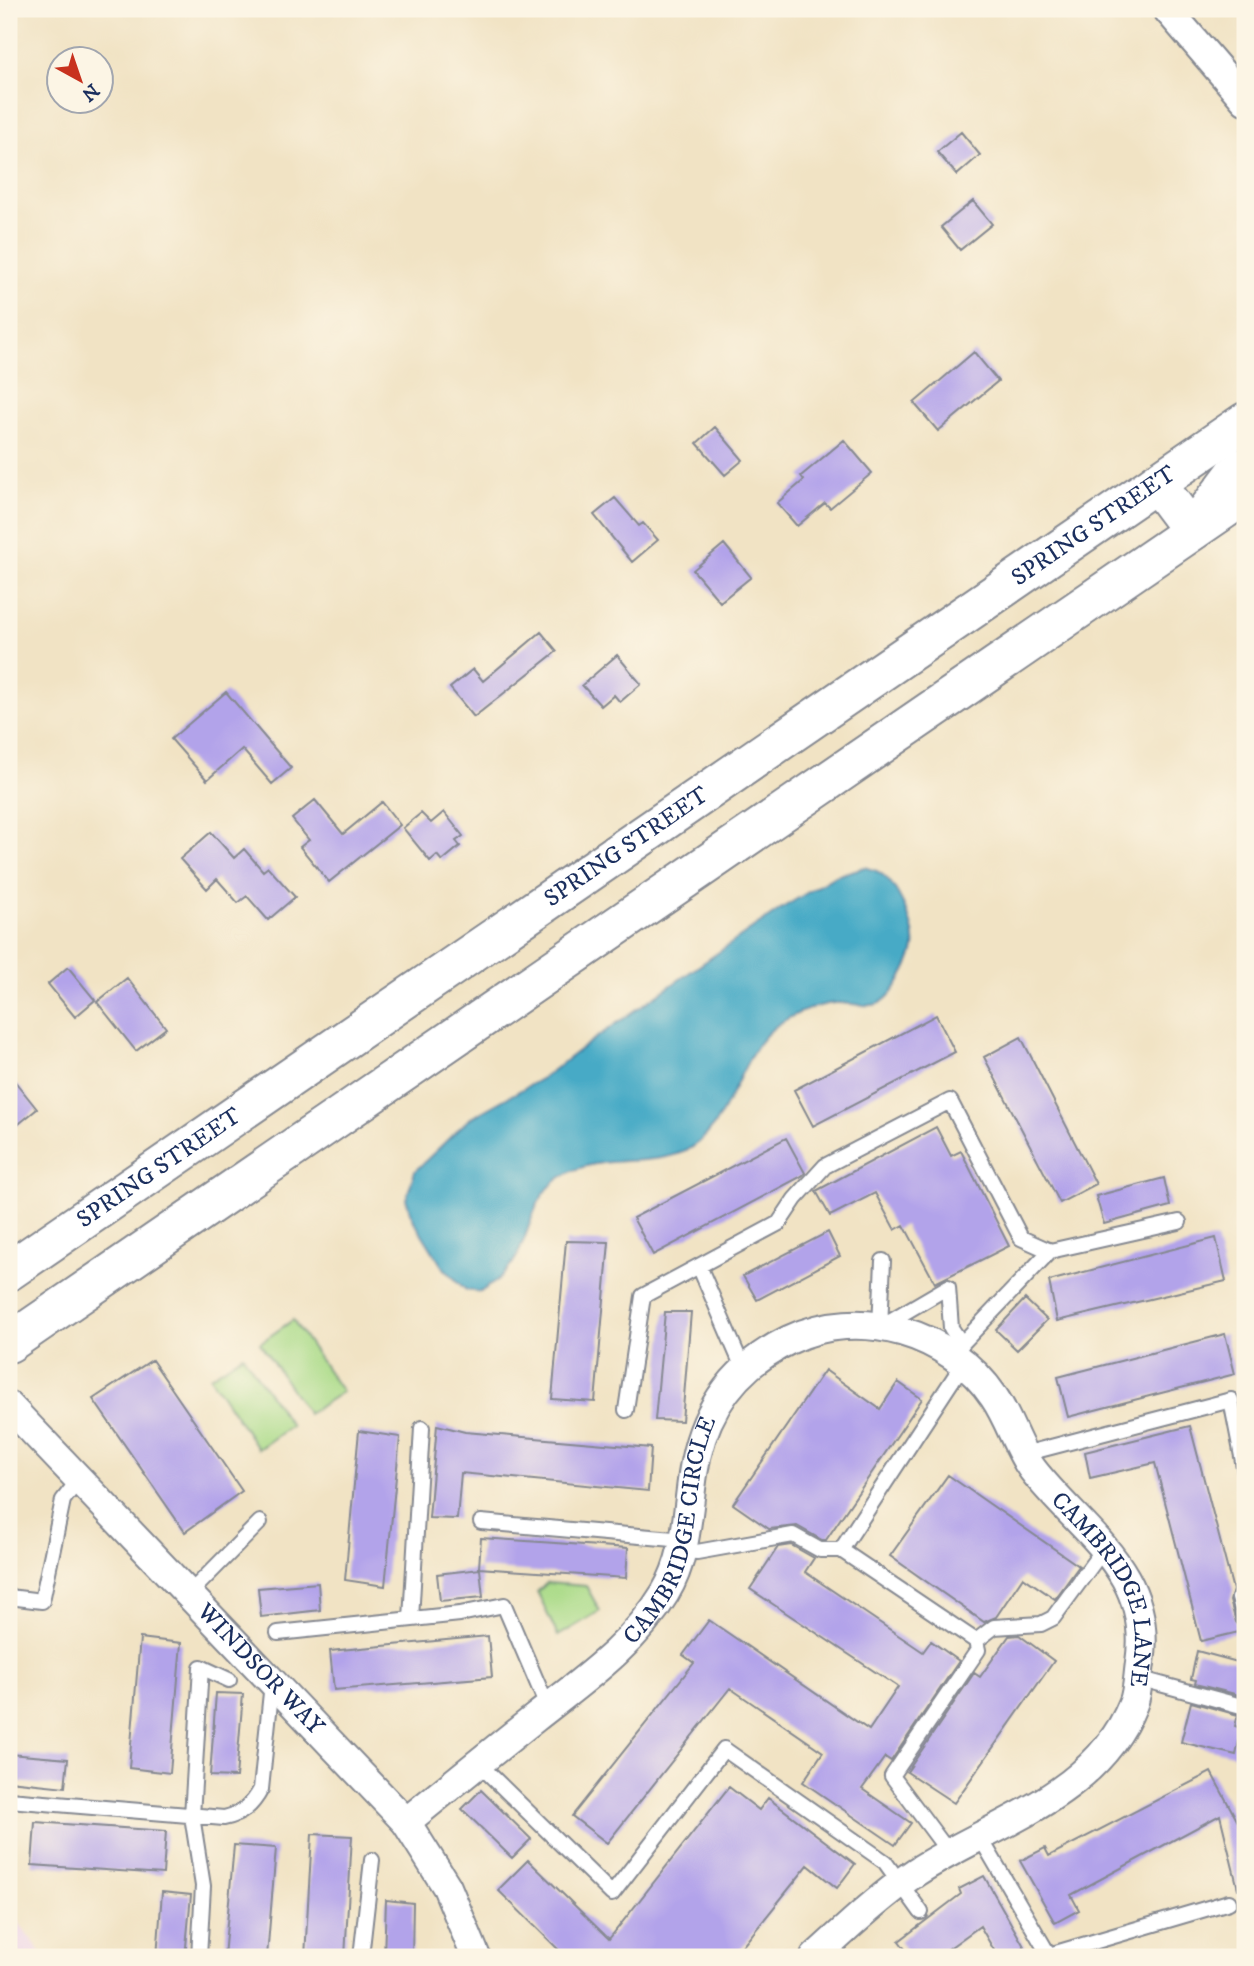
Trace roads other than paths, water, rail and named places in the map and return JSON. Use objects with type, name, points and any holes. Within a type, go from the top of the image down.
[{"type":"main road","name":"SPRING STREET","points":[[9,1270],[1245,422]]},
{"type":"main road","points":[[1192,531],[1234,475],[1245,467]]},
{"type":"main road","points":[[1156,483],[1192,531]]},
{"type":"main road","points":[[9,1343],[1245,495]]},
{"type":"main road","points":[[651,829],[685,878]]},
{"type":"street","points":[[1167,9],[1245,100]]},
{"type":"street","name":"CAMBRIDGE CIRCLE","points":[[406,1822],[611,1658],[644,1627],[669,1588],[683,1546],[700,1437],[726,1389],[743,1368],[794,1337],[850,1324],[901,1329],[959,1354]]},
{"type":"street","name":"CAMBRIDGE LANE","points":[[815,1957],[900,1884],[1046,1801],[1087,1772],[1110,1745],[1134,1702],[1143,1643],[1134,1593],[1105,1546],[1058,1500],[1024,1454],[993,1395],[959,1354]]},
{"type":"street","name":"WINDSOR WAY","points":[[9,1406],[406,1822],[447,1887],[477,1957]]},
{"type":"lane","points":[[626,1410],[643,1296],[779,1223],[795,1199],[825,1166],[950,1101],[1021,1238],[1050,1251]]},
{"type":"lane","points":[[841,1550],[959,1354],[1050,1251],[1179,1222]]},
{"type":"lane","points":[[880,1327],[883,1261]]},
{"type":"lane","points":[[699,1266],[743,1368]]},
{"type":"lane","points":[[880,1327],[948,1287],[951,1328],[959,1354]]},
{"type":"lane","points":[[1024,1454],[1231,1400],[1245,1472]]},
{"type":"lane","points":[[411,1619],[422,1428]]},
{"type":"lane","points":[[9,1597],[41,1601],[63,1500],[80,1478]]},
{"type":"lane","points":[[189,1594],[260,1522]]},
{"type":"lane","points":[[481,1522],[683,1546],[697,1552],[793,1535],[820,1550],[841,1550],[976,1641],[978,1650],[892,1776],[950,1854]]},
{"type":"lane","points":[[976,1641],[994,1627],[1041,1624],[1053,1618],[1105,1546]]},
{"type":"lane","points":[[1245,1587],[1240,1598],[1245,1619]]},
{"type":"lane","points":[[278,1633],[411,1619],[504,1605],[548,1708]]},
{"type":"lane","points":[[199,1957],[203,1886],[192,1816],[201,1667],[229,1680]]},
{"type":"lane","points":[[1138,1678],[1245,1705]]},
{"type":"lane","points":[[9,1800],[192,1816],[224,1818],[238,1815],[254,1803],[261,1789],[272,1681]]},
{"type":"lane","points":[[478,1763],[612,1894],[724,1749],[885,1862],[921,1912]]},
{"type":"lane","points":[[980,1837],[1050,1956],[1229,1902]]},
{"type":"lane","points":[[361,1957],[372,1860]]},
{"type":"water","points":[[865,867],[880,873],[893,886],[909,918],[914,939],[908,965],[887,998],[872,1005],[835,1003],[818,1006],[790,1017],[774,1027],[747,1062],[721,1115],[698,1143],[683,1152],[668,1157],[590,1165],[560,1178],[543,1194],[514,1262],[501,1277],[480,1292],[466,1290],[442,1266],[414,1221],[406,1199],[415,1171],[469,1119],[544,1077],[782,908],[835,876]]}]
